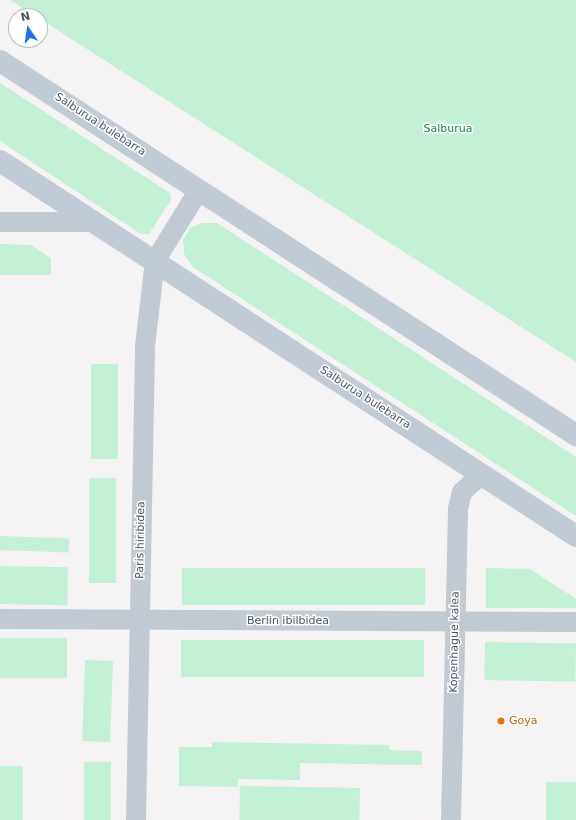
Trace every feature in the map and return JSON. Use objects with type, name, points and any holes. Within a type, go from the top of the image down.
[{"type":"main road","name":"Salburua bulebarra","points":[[0,61],[576,435]]},
{"type":"main road","name":"Salburua bulebarra","points":[[0,161],[576,536]]},
{"type":"street","points":[[155,261],[199,190]]},
{"type":"street","points":[[0,222],[93,222]]},
{"type":"street","name":"Paris hiribidea","points":[[136,820],[145,346],[155,261]]},
{"type":"street","name":"Kopenhague kalea","points":[[452,820],[458,509],[462,492],[482,474]]},
{"type":"street","name":"Berlin ibilbidea","points":[[0,619],[576,622]]},
{"type":"green space","name":"Salburua","points":[[10,0],[576,0],[576,362],[48,24],[48,8],[22,8]]},
{"type":"green space","points":[[0,83],[170,193],[171,200],[149,234],[141,234],[0,141]]},
{"type":"green space","points":[[202,223],[217,223],[576,457],[576,516],[193,267],[184,254],[183,240],[190,228]]},
{"type":"green space","points":[[0,244],[31,245],[51,258],[51,275],[0,275]]},
{"type":"green space","points":[[91,364],[118,364],[118,459],[91,459]]},
{"type":"green space","points":[[89,478],[116,478],[116,583],[89,583]]},
{"type":"green space","points":[[0,536],[69,538],[68,552],[0,550]]},
{"type":"green space","points":[[0,566],[68,567],[67,605],[0,604]]},
{"type":"green space","points":[[182,568],[425,568],[425,605],[182,605]]},
{"type":"green space","points":[[486,568],[530,569],[576,599],[576,608],[486,608]]},
{"type":"green space","points":[[0,638],[67,638],[67,678],[0,678]]},
{"type":"green space","points":[[181,640],[424,640],[424,677],[181,677]]},
{"type":"green space","points":[[485,642],[576,644],[575,682],[484,680]]},
{"type":"green space","points":[[85,660],[113,661],[110,742],[82,741]]},
{"type":"green space","points":[[212,742],[389,745],[389,750],[422,751],[422,765],[300,763],[300,780],[238,779],[238,787],[179,786],[179,747],[212,747]]},
{"type":"green space","points":[[84,762],[111,762],[111,820],[84,820]]},
{"type":"green space","points":[[0,766],[23,766],[23,820],[0,820]]},
{"type":"green space","points":[[546,782],[576,782],[576,820],[546,820]]},
{"type":"green space","points":[[240,786],[360,788],[359,820],[239,820]]},
{"type":"place","name":"Goya","points":[[501,721]]}]
